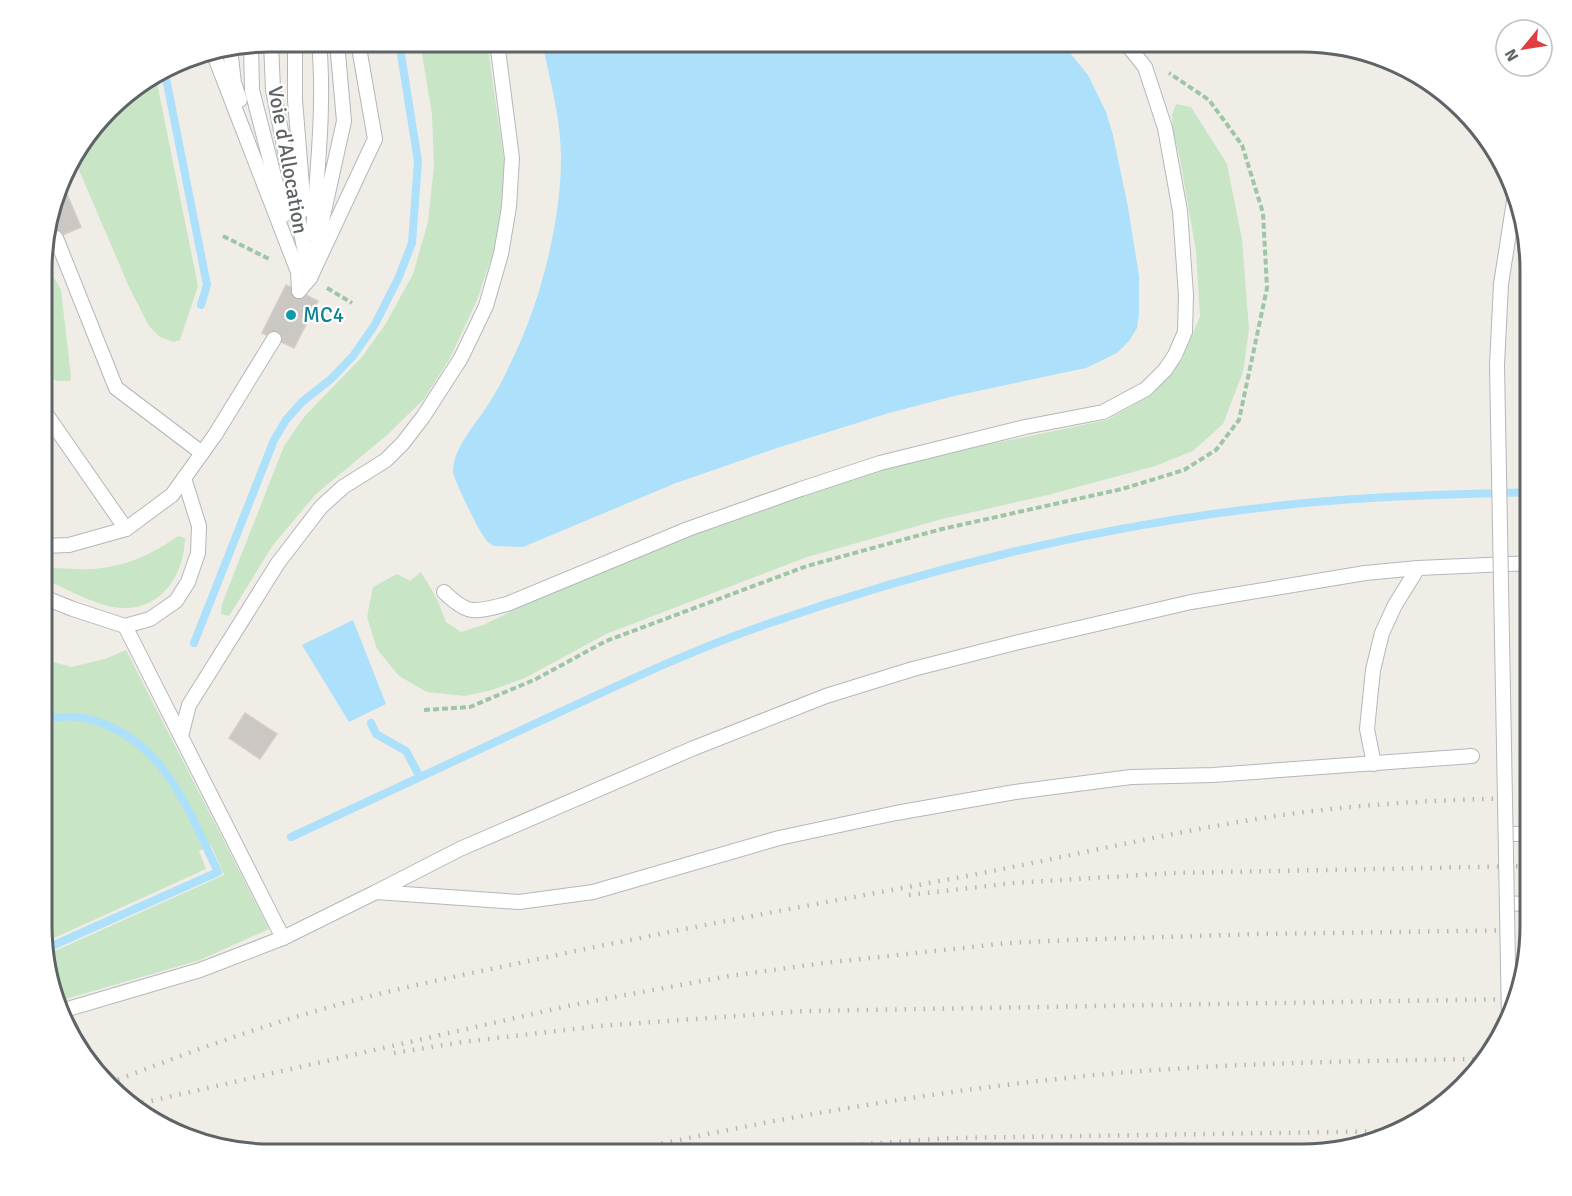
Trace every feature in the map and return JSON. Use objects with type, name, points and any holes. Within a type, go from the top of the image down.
[{"type":"lane","name":"Voie d'Allocation","points":[[271,52],[273,90],[304,275]]},
{"type":"lane","name":"Voie d'Allocation","points":[[295,52],[295,100],[304,275]]},
{"type":"lane","name":"Voie d'Allocation","points":[[304,275],[321,110],[320,52]]},
{"type":"lane","name":"Voie d'Allocation","points":[[299,291],[344,121],[338,52]]},
{"type":"lane","name":"Voie d'Allocation","points":[[304,275],[375,139],[360,52]]},
{"type":"lane","points":[[181,736],[189,705],[278,563],[321,507],[343,487],[386,460],[403,443],[423,417],[461,358],[486,306],[501,254],[509,207],[512,158],[498,52]]},
{"type":"lane","points":[[444,592],[460,608],[478,612],[507,604],[687,530],[801,489],[891,460],[1013,430],[1103,412],[1146,389],[1165,370],[1185,332],[1186,296],[1180,211],[1165,128],[1145,67],[1133,52]]},
{"type":"lane","name":"Voie d'Allocation","points":[[252,53],[252,90],[304,275]]},
{"type":"lane","name":"Voie d'Allocation","points":[[223,58],[304,275]]},
{"type":"lane","name":"Voie d'Allocation","points":[[223,58],[304,275]]},
{"type":"lane","points":[[1508,993],[1497,365],[1502,284],[1512,214]]},
{"type":"lane","points":[[56,238],[116,388],[202,453]]},
{"type":"lane","points":[[52,546],[69,545],[126,529],[172,495],[202,453],[274,339]]},
{"type":"lane","points":[[52,423],[126,529]]},
{"type":"lane","points":[[52,601],[125,626],[150,619],[176,601],[188,582],[198,552],[199,526],[184,478]]},
{"type":"lane","points":[[69,1009],[200,970],[283,938],[460,849],[541,813],[694,748],[848,689],[913,669],[1191,602],[1365,573],[1418,567],[1520,563]]},
{"type":"lane","points":[[1374,764],[1367,729],[1373,670],[1382,633],[1395,605],[1418,567]]},
{"type":"lane","points":[[125,626],[283,938]]},
{"type":"lane","points":[[376,892],[530,901],[593,892],[779,837],[1015,792],[1131,777],[1213,775],[1472,756]]},
{"type":"lane","points":[[1506,834],[1520,834]]},
{"type":"lane","points":[[1507,904],[1520,903]]},
{"type":"lane","points":[[1508,970],[1515,970]]},
{"type":"green space","points":[[422,52],[488,52],[505,167],[498,239],[477,300],[450,358],[424,399],[387,435],[316,494],[273,545],[229,616],[221,614],[222,604],[284,446],[304,417],[362,357],[385,325],[413,274],[428,222],[434,166],[432,114]]},
{"type":"green space","points":[[157,85],[198,286],[180,340],[174,342],[160,337],[149,326],[130,289],[78,168],[89,149],[116,116]]},
{"type":"green space","points":[[1176,104],[1191,107],[1227,164],[1242,239],[1249,329],[1243,372],[1223,424],[1193,451],[1155,466],[1048,495],[942,519],[807,557],[606,634],[525,678],[492,690],[465,696],[427,692],[399,676],[377,649],[367,617],[373,587],[397,574],[410,581],[421,572],[437,599],[446,622],[461,632],[483,625],[550,593],[734,518],[893,464],[1107,420],[1153,394],[1182,360],[1200,316],[1196,251],[1173,131],[1172,115]]},
{"type":"green space","points":[[52,277],[61,290],[71,377],[70,381],[52,378]]},
{"type":"green space","points":[[178,536],[185,538],[180,567],[173,580],[165,591],[142,605],[128,608],[104,605],[52,582],[52,569],[90,569],[114,566],[158,549]]},
{"type":"green space","points":[[126,650],[269,929],[200,960],[65,999],[54,951],[224,875],[211,845],[199,851],[206,869],[53,939],[52,662],[71,667],[105,659]]},
{"type":"water","points":[[544,52],[1069,52],[1088,75],[1106,112],[1113,135],[1139,276],[1137,328],[1129,341],[1117,353],[1086,368],[954,396],[889,413],[676,483],[523,547],[494,546],[481,532],[462,494],[454,477],[454,463],[460,446],[486,408],[506,372],[522,338],[540,288],[553,235],[560,183],[561,143]]},
{"type":"water","points":[[353,620],[386,704],[349,722],[302,645]]},
{"type":"building","points":[[67,194],[81,227],[55,238]]},
{"type":"building","name":"MC4","points":[[286,285],[318,301],[294,348],[262,333]]},
{"type":"building","points":[[245,713],[277,734],[260,759],[229,738]]},
{"type":"waterway","points":[[194,643],[274,440],[286,420],[302,402],[331,379],[353,356],[374,326],[398,279],[412,243],[418,161],[401,52]]},
{"type":"waterway","points":[[166,79],[207,285],[201,305]]},
{"type":"waterway","points":[[291,837],[607,690],[706,647],[819,607],[947,568],[1078,537],[1210,514],[1339,500],[1520,492]]},
{"type":"waterway","points":[[52,718],[69,716],[84,718],[111,727],[134,740],[153,757],[183,800],[218,872],[53,945]]},
{"type":"waterway","points":[[371,723],[376,734],[406,751],[420,777]]},
{"type":"railway","points":[[116,1080],[238,1036],[342,1003],[633,939],[1192,830],[1275,816],[1402,803],[1520,798]]},
{"type":"railway","points":[[909,895],[1013,883],[1173,873],[1520,866]]},
{"type":"railway","points":[[144,1103],[572,1005],[729,976],[824,963],[1008,943],[1071,940],[1259,934],[1520,930]]},
{"type":"railway","points":[[394,1053],[463,1042],[599,1026],[804,1011],[1507,999]]},
{"type":"railway","points":[[662,1144],[732,1129],[908,1098],[1085,1076],[1234,1065],[1473,1059]]},
{"type":"railway","points":[[867,1144],[950,1138],[1373,1131]]},
{"type":"place","name":"MC4","points":[[291,315]]}]
